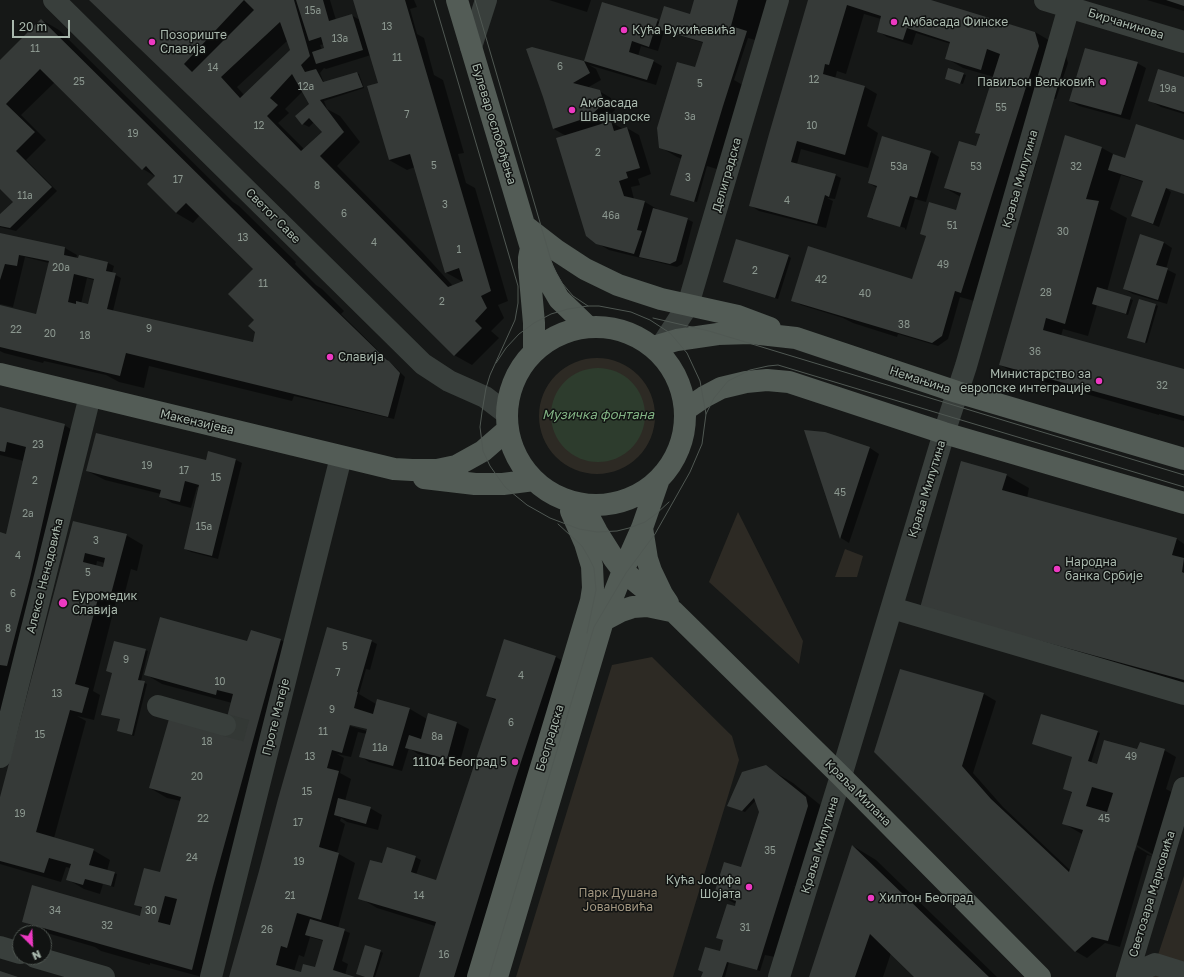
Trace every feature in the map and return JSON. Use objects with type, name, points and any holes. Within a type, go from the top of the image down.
[{"type":"main road","name":"Булевар ослобођења","points":[[457,0],[531,248],[537,256],[558,299],[588,327]]},
{"type":"main road","points":[[524,226],[585,269],[618,285],[661,299],[738,316],[796,338]]},
{"type":"main road","name":"Булевар ослобођења","points":[[531,248],[529,267],[534,322],[534,351]]},
{"type":"main road","points":[[588,327],[618,329],[657,346],[672,369],[678,382],[683,395],[685,410],[684,429],[680,447],[671,464],[659,479],[645,490],[621,502],[603,505],[573,502],[543,488],[526,472],[517,459],[506,422],[509,396],[514,379],[523,364],[534,351],[555,337],[571,330],[588,327]]},
{"type":"main road","name":"Немањина","points":[[657,346],[677,340],[718,334],[751,333],[796,338],[957,392],[1184,459]]},
{"type":"main road","name":"Макензијева","points":[[0,374],[394,469],[416,476],[475,484],[503,484],[534,480]]},
{"type":"main road","points":[[685,410],[721,388],[746,382],[768,380],[789,382],[944,433],[1184,503]]},
{"type":"main road","name":"Макензијева","points":[[394,469],[437,470],[456,466],[483,451],[506,422]]},
{"type":"main road","name":"Краља Милана","points":[[659,479],[642,528],[646,553],[651,571],[662,594],[674,612]]},
{"type":"main road","name":"Краља Милана","points":[[573,502],[597,532],[623,571],[674,612],[842,776],[1040,977]]},
{"type":"main road","name":"Београдска","points":[[478,977],[592,595],[592,571],[588,550],[573,516],[573,502]]},
{"type":"main road","name":"Београдска","points":[[497,977],[604,620],[642,528]]},
{"type":"main road","points":[[604,620],[621,611],[633,607],[647,606],[674,612]]},
{"type":"street","name":"Светог Саве","points":[[54,0],[423,364],[449,381],[484,397],[506,422]]},
{"type":"street","points":[[471,47],[486,0]]},
{"type":"street","name":"Делиградска","points":[[657,346],[688,305],[778,0]]},
{"type":"street","name":"Бирчанинова","points":[[1045,0],[1070,4],[1184,42]]},
{"type":"street","name":"Краља Милутина","points":[[779,977],[842,776],[957,392],[1070,4]]},
{"type":"street","name":"Алексе Ненадовића","points":[[0,757],[90,396]]},
{"type":"street","name":"Проте Матеје","points":[[211,977],[263,735],[324,528],[341,457]]},
{"type":"street","points":[[892,608],[1184,694]]},
{"type":"street","points":[[158,706],[225,725]]},
{"type":"street","name":"Светозара Марковића","points":[[1127,977],[1184,788]]},
{"type":"street","points":[[0,947],[12,951]]},
{"type":"street","points":[[52,962],[104,977]]},
{"type":"street","points":[[1127,977],[1155,964],[1184,973]]},
{"type":"green space","name":"Музичка фонтана","points":[[597,358],[608,359],[619,363],[638,375],[650,394],[654,405],[654,427],[650,438],[638,457],[619,469],[608,473],[597,474],[586,473],[575,469],[556,457],[544,438],[540,427],[539,416],[540,405],[544,394],[556,375],[575,363],[586,359]]},
{"type":"green space","points":[[738,512],[803,641],[799,664],[709,582]]},
{"type":"green space","points":[[845,549],[863,556],[857,577],[835,577]]},
{"type":"green space","name":"Парк Душана Јовановића","points":[[652,657],[732,736],[739,760],[673,977],[516,977],[612,665]]},
{"type":"green space","points":[[1184,876],[1184,977],[1147,977],[1155,964]]},
{"type":"water","name":"Музичка фонтана","points":[[598,368],[616,371],[631,382],[642,397],[645,415],[642,433],[631,448],[616,459],[598,462],[580,459],[565,448],[554,433],[551,415],[554,397],[565,382],[580,371]]},
{"type":"building","points":[[89,0],[244,0],[294,0],[310,56],[301,65],[305,72],[316,69],[323,82],[357,72],[363,87],[320,100],[344,132],[320,156],[448,287],[463,281],[459,268],[445,273],[410,154],[389,160],[367,86],[378,83],[353,0],[405,0],[491,291],[481,296],[487,308],[475,321],[482,328],[454,356],[287,190]],"holes":[[[244,0],[254,10],[192,72],[184,64]],[[280,22],[290,50],[240,98],[221,77]],[[292,74],[309,104],[295,116],[302,125],[309,118],[322,132],[301,151],[267,116],[278,105],[270,98]]]},
{"type":"building","points":[[296,0],[323,0],[329,21],[352,14],[363,50],[316,64],[312,52],[324,48],[321,37],[309,41]]},
{"type":"building","points":[[694,0],[738,0],[731,26],[747,31],[694,202],[670,195],[682,155],[659,148],[657,128],[677,62],[695,67],[703,42],[657,29],[664,6],[690,14]]},
{"type":"building","points":[[808,0],[931,0],[1035,32],[1039,46],[961,293],[955,291],[942,336],[932,343],[791,301],[808,246],[912,279],[926,236],[920,234],[929,202],[956,210],[961,193],[944,188],[959,141],[976,146],[980,134],[975,133],[1000,54],[987,49],[981,70],[945,59],[950,42],[907,28],[903,40],[877,32],[881,16],[847,5],[829,65],[825,64],[823,74],[865,86],[845,155],[797,141],[791,162],[836,174],[829,197],[825,195],[817,224],[749,206]]},
{"type":"building","points":[[1166,0],[1184,0],[1184,6]]},
{"type":"building","name":"Кућа Вукићевића","points":[[602,2],[658,19],[649,47],[632,41],[629,52],[654,60],[647,80],[584,61]]},
{"type":"building","points":[[41,19],[400,373],[388,417],[126,353],[120,376],[0,347],[0,305],[36,314],[49,261],[19,255],[17,266],[5,264],[0,280],[0,233],[65,247],[64,255],[78,258],[79,255],[108,262],[106,271],[116,273],[107,309],[253,342],[255,332],[248,326],[254,320],[228,294],[253,269],[186,203],[176,213],[147,184],[155,176],[146,166],[142,170],[40,69],[6,104],[35,132],[16,151],[52,187],[10,228],[0,226],[0,214],[13,202],[0,189],[0,60]],"holes":[[[74,274],[94,279],[88,304],[76,301],[76,304],[68,302]]]},
{"type":"building","points":[[532,47],[584,61],[590,73],[573,83],[600,90],[604,103],[589,117],[553,129],[526,49]]},
{"type":"building","name":"Павиљон Вељковић","points":[[1085,48],[1138,62],[1121,115],[1069,101]]},
{"type":"building","points":[[948,68],[964,73],[960,84],[945,79]]},
{"type":"building","points":[[1158,69],[1184,77],[1184,112],[1148,101]]},
{"type":"building","points":[[611,121],[614,131],[627,127],[640,168],[626,172],[628,178],[619,181],[624,196],[645,201],[637,230],[642,231],[634,254],[596,244],[586,236],[556,138]]},
{"type":"building","points":[[1136,124],[1184,140],[1184,194],[1166,188],[1153,224],[1131,216],[1143,181],[1108,170],[1113,154],[1125,158]]},
{"type":"building","points":[[1065,135],[1102,147],[1086,199],[1099,201],[1065,324],[1046,318],[1043,330],[1184,369],[1184,416],[999,365]]},
{"type":"building","points":[[882,136],[931,151],[917,198],[910,196],[900,227],[867,217],[877,186],[868,183]]},
{"type":"building","points":[[653,208],[688,218],[676,261],[670,264],[639,257]]},
{"type":"building","points":[[1140,234],[1164,242],[1156,265],[1168,268],[1158,300],[1123,289]]},
{"type":"building","points":[[736,239],[789,255],[775,298],[723,282]]},
{"type":"building","points":[[1097,287],[1131,297],[1126,314],[1092,304]]},
{"type":"building","points":[[1139,299],[1156,304],[1145,343],[1127,338]]},
{"type":"building","points":[[0,407],[65,424],[30,578],[7,666],[0,665],[0,532],[6,534],[26,447],[7,442],[5,452],[0,451]]},
{"type":"building","points":[[804,430],[825,432],[870,447],[840,539]]},
{"type":"building","points":[[96,433],[206,460],[208,451],[236,459],[212,556],[184,549],[199,485],[185,481],[180,502],[159,497],[161,490],[86,471]]},
{"type":"building","name":"Народна банка Србије","points":[[961,461],[1007,474],[1002,490],[1177,538],[1172,555],[1184,558],[1182,572],[1184,573],[1184,680],[920,608]]},
{"type":"building","points":[[73,521],[127,534],[111,594],[100,591],[75,684],[89,688],[82,713],[70,710],[36,832],[94,849],[89,865],[115,872],[111,886],[85,879],[83,885],[66,880],[71,864],[49,858],[44,873],[0,861],[0,797]],"holes":[[[85,553],[105,558],[103,567],[83,562]]]},
{"type":"building","points":[[160,617],[247,641],[251,630],[281,639],[213,886],[192,970],[52,930],[52,925],[33,925],[22,922],[32,885],[140,916],[142,907],[134,905],[144,868],[160,872],[181,797],[149,788],[169,719],[225,725],[233,694],[217,690],[216,695],[144,675]],"holes":[[[165,896],[177,899],[170,925],[158,922]]]},
{"type":"building","points":[[327,627],[372,640],[354,708],[373,714],[377,699],[410,708],[393,766],[359,757],[367,729],[350,725],[342,753],[332,750],[327,768],[339,771],[319,847],[339,853],[321,920],[297,913],[287,948],[281,946],[276,965],[301,972],[303,964],[315,967],[323,940],[305,935],[310,919],[345,929],[333,970],[355,977],[229,977],[278,799]]},
{"type":"building","points":[[504,639],[556,656],[515,780],[454,977],[419,977],[436,922],[358,899],[370,860],[382,863],[387,847],[416,856],[411,872],[436,880],[496,699],[486,696]]},
{"type":"building","points":[[114,641],[146,649],[138,680],[145,681],[132,735],[117,731],[120,719],[101,715],[112,673],[106,671]]},
{"type":"building","points":[[900,669],[984,693],[962,766],[991,799],[1069,872],[1083,830],[1062,824],[1072,792],[1063,789],[1072,757],[1032,744],[1041,714],[1098,731],[1088,761],[1097,764],[1104,740],[1137,749],[1140,742],[1165,749],[1108,941],[1092,937],[1075,952],[874,752]],"holes":[[[1092,787],[1113,793],[1107,812],[1086,806]]]},
{"type":"building","points":[[428,713],[457,722],[447,759],[405,748],[409,735],[421,739]]},
{"type":"building","points":[[766,765],[806,797],[808,806],[757,970],[727,962],[722,977],[701,977],[703,972],[698,970],[705,947],[720,951],[723,940],[716,938],[727,904],[735,906],[736,901],[714,894],[724,862],[741,867],[759,812],[754,798],[742,811],[727,806],[742,772]]},
{"type":"building","points":[[338,798],[371,807],[366,824],[334,815]]},
{"type":"building","name":"Хилтон Београд","points":[[852,845],[989,977],[914,977],[870,934],[855,977],[809,977]]},
{"type":"building","points":[[365,945],[381,950],[373,977],[365,977],[356,974]]},
{"type":"building","points":[[0,971],[18,977],[0,977]]},
{"type":"tunnel","points":[[225,725],[255,733]]},
{"type":"tram line","points":[[434,0],[518,286],[518,303],[515,320],[490,375],[482,412],[480,427],[483,451],[490,466],[505,487],[527,505],[550,518],[579,529],[597,532],[617,531],[629,528],[645,522],[669,502]]},
{"type":"tram line","points":[[475,0],[553,267],[562,283],[573,296],[588,306]]},
{"type":"tram line","points":[[489,977],[594,627],[626,573],[655,534],[690,472],[702,444],[706,414],[700,381],[687,353],[670,333],[650,320],[631,312],[599,306],[588,306],[568,309],[551,314],[534,323],[519,334],[506,348],[496,363]]},
{"type":"tram line","points":[[653,318],[709,331],[1184,475]]},
{"type":"tram line","points":[[706,414],[714,398],[728,381],[750,370],[778,365],[1184,487]]},
{"type":"tram line","points":[[558,524],[582,546],[594,568],[596,590],[587,633]]},
{"type":"place","name":"Амбасада Финске","points":[[894,22]]},
{"type":"place","name":"Кућа Вукићевића","points":[[624,30]]},
{"type":"place","name":"Позориште Славија","points":[[152,42]]},
{"type":"place","name":"Павиљон Вељковић","points":[[1103,82]]},
{"type":"place","name":"Амбасада Швајцарске","points":[[572,110]]},
{"type":"place","name":"Славија","points":[[330,357]]},
{"type":"place","name":"Министарство за европске интеграције","points":[[1099,381]]},
{"type":"place","name":"Народна банка Србије","points":[[1057,569]]},
{"type":"place","name":"Еуромедик Славија","points":[[63,603]]},
{"type":"place","name":"11104 Београд 5","points":[[515,762]]},
{"type":"place","name":"Кућа Јосифа Шојата","points":[[749,887]]},
{"type":"place","name":"Хилтон Београд","points":[[871,898]]}]
